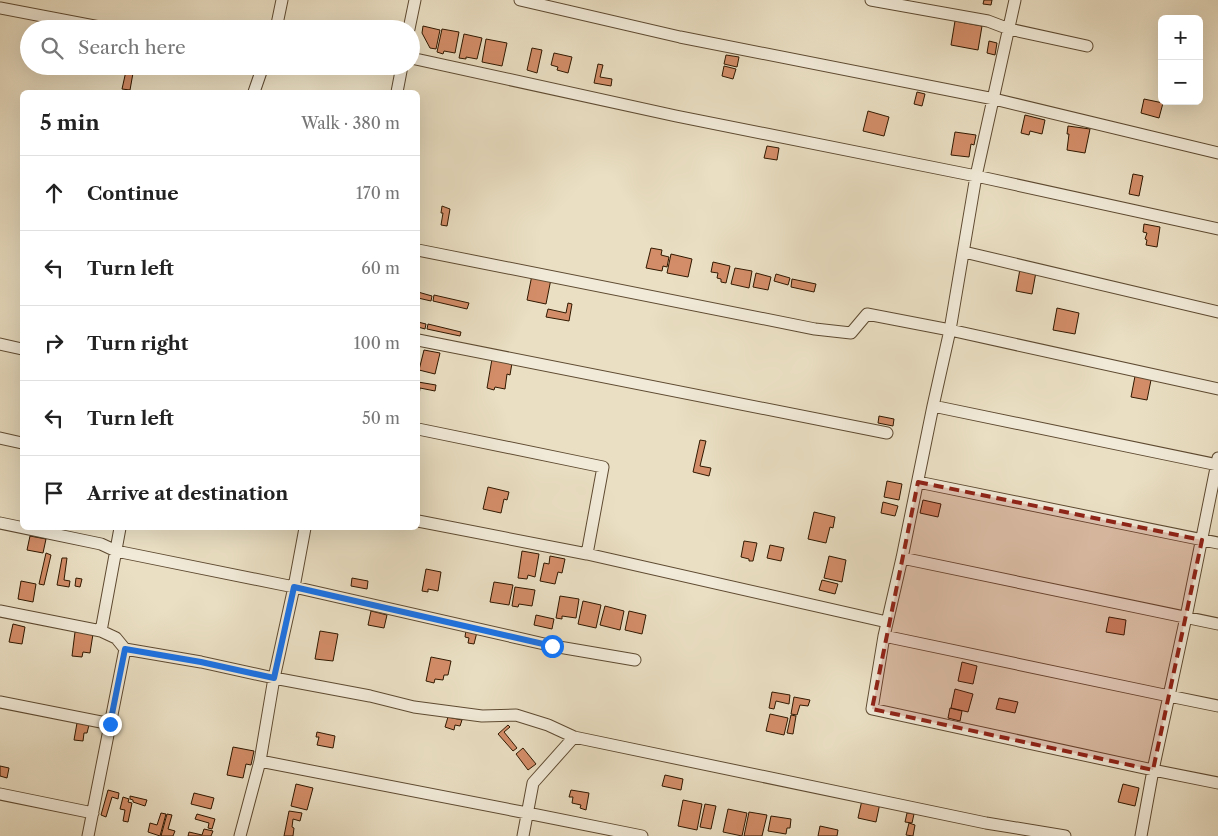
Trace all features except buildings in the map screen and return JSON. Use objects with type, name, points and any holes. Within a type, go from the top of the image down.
[{"type":"street","points":[[281,20],[282,0]]},
{"type":"street","points":[[411,20],[414,0]]},
{"type":"street","points":[[520,0],[680,37],[994,99],[1218,153]]},
{"type":"street","points":[[871,0],[988,21],[1009,29],[1087,46]]},
{"type":"street","points":[[1015,0],[976,176],[950,330],[884,636],[872,709],[1218,783]]},
{"type":"street","points":[[0,8],[63,20]]},
{"type":"street","points":[[420,60],[676,116],[976,176],[1218,229]]},
{"type":"street","points":[[255,90],[260,75]]},
{"type":"street","points":[[397,90],[400,75]]},
{"type":"street","points":[[420,250],[815,329],[851,333],[867,314],[950,330],[1218,389]]},
{"type":"street","points":[[964,252],[1218,312]]},
{"type":"street","points":[[420,340],[887,433]]},
{"type":"street","points":[[0,344],[20,349]]},
{"type":"street","points":[[933,406],[1218,463],[1168,696],[1141,836]]},
{"type":"street","points":[[420,429],[603,467],[587,554]]},
{"type":"street","points":[[0,438],[20,443]]},
{"type":"street","points":[[918,482],[1218,543]]},
{"type":"street","points":[[420,521],[587,554],[887,622]]},
{"type":"street","points":[[0,523],[20,527]]},
{"type":"street","points":[[34,530],[101,544],[116,551],[294,587],[552,646],[635,660]]},
{"type":"street","points":[[101,631],[120,530]]},
{"type":"street","points":[[240,836],[260,761],[274,678],[306,530]]},
{"type":"street","points":[[902,558],[1218,624]]},
{"type":"street","points":[[0,610],[101,631],[116,638],[125,649],[201,662],[370,696],[414,707],[482,716],[516,715],[574,737],[986,823],[1065,836]]},
{"type":"street","points":[[884,636],[1218,706]]},
{"type":"street","points":[[88,836],[125,649]]},
{"type":"street","points":[[0,702],[110,724]]},
{"type":"street","points":[[523,836],[533,783],[574,737]]},
{"type":"street","points":[[260,761],[642,836]]},
{"type":"street","points":[[0,794],[92,813]]},
{"type":"highlighted area","points":[[918,482],[1202,540],[1153,770],[872,709]]},
{"type":"route","points":[[110,724],[125,649],[201,662],[274,678],[294,587],[552,646]]}]
